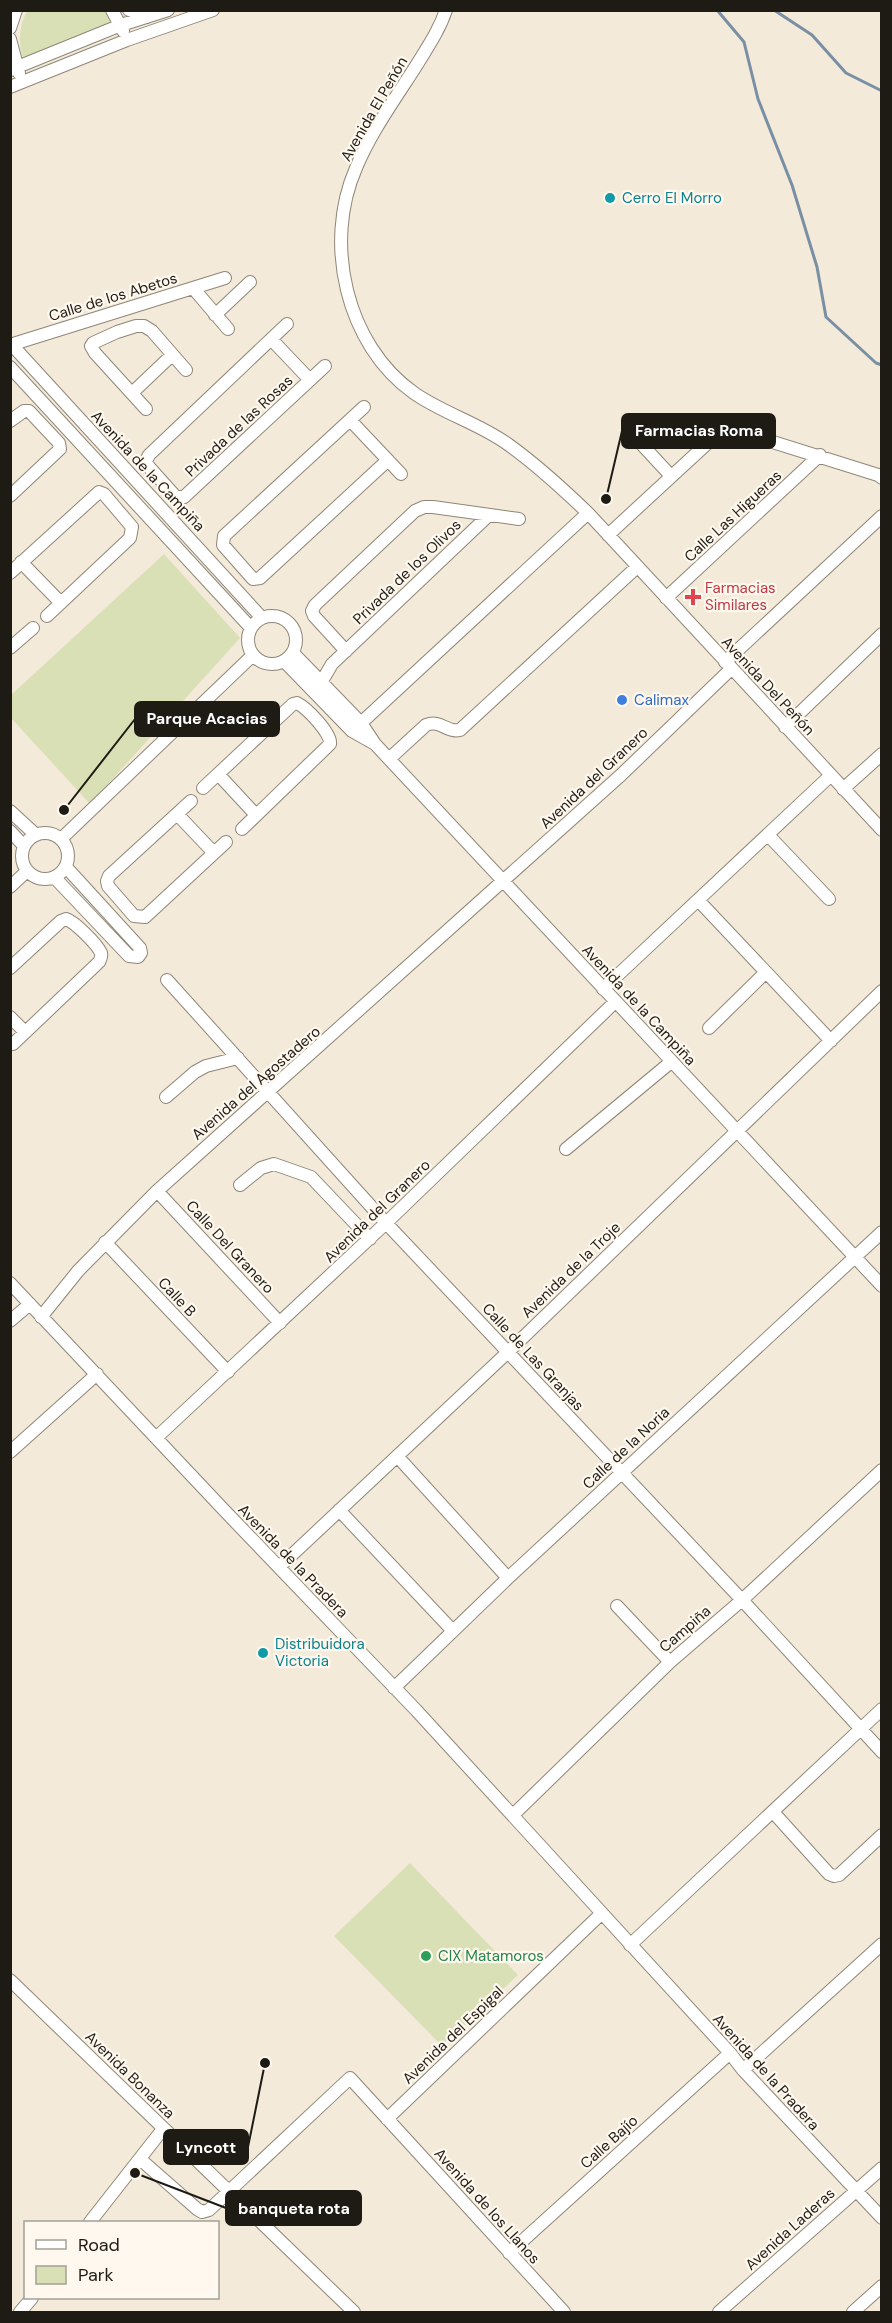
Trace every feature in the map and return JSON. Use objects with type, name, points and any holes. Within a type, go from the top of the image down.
[{"type":"street","points":[[10,28],[16,10]]},
{"type":"street","points":[[112,10],[127,40]]},
{"type":"street","points":[[129,10],[147,17]]},
{"type":"street","points":[[14,69],[121,25],[168,10]]},
{"type":"street","points":[[10,87],[127,40],[213,10]]},
{"type":"street","name":"Avenida El Peñón","points":[[446,10],[431,41],[385,114],[351,179],[345,200],[342,227],[342,259],[347,291],[358,323],[372,348],[396,377],[440,410],[478,426],[508,444],[588,513],[608,536]]},
{"type":"street","points":[[10,39],[14,69],[23,81]]},
{"type":"street","name":"Calle de los Abetos","points":[[11,345],[225,278]]},
{"type":"street","points":[[215,315],[250,282]]},
{"type":"street","points":[[194,288],[228,329]]},
{"type":"street","points":[[113,312],[117,332]]},
{"type":"street","name":"Privada de las Rosas","points":[[287,324],[149,455],[146,461],[160,480],[176,497],[184,497],[325,366]]},
{"type":"street","points":[[146,409],[91,346],[96,339],[144,326],[152,331],[186,370]]},
{"type":"street","name":"Privada de las Rosas","points":[[271,339],[310,380]]},
{"type":"street","name":"Avenida de la Campiña","points":[[11,345],[262,618]]},
{"type":"street","points":[[132,393],[172,355]]},
{"type":"street","name":"Avenida de la Campiña","points":[[10,367],[251,628]]},
{"type":"street","points":[[364,406],[224,536],[223,545],[253,579],[260,578],[388,460]]},
{"type":"street","points":[[10,421],[24,411],[29,411],[59,443],[60,449],[10,496]]},
{"type":"street","points":[[45,428],[56,416]]},
{"type":"street","points":[[350,420],[401,474]]},
{"type":"street","points":[[608,536],[725,427],[820,455],[882,478]]},
{"type":"street","points":[[634,436],[671,476]]},
{"type":"street","name":"Calle Las Higueras","points":[[666,598],[820,455]]},
{"type":"street","points":[[147,492],[160,480]]},
{"type":"street","points":[[10,573],[95,494],[104,494],[118,510],[132,527],[130,538],[47,616]]},
{"type":"street","points":[[118,510],[133,500]]},
{"type":"street","name":"Privada de los Olivos","points":[[346,651],[312,611],[315,605],[415,511],[424,507],[433,507],[519,519]]},
{"type":"street","points":[[361,723],[588,513]]},
{"type":"street","name":"Privada de los Olivos","points":[[317,677],[488,516]]},
{"type":"street","name":"Avenida del Granero","points":[[502,882],[621,775],[728,665],[882,516]]},
{"type":"street","points":[[172,542],[183,531]]},
{"type":"street","name":"Avenida Del Peñón","points":[[608,536],[882,830]]},
{"type":"street","points":[[21,562],[61,603]]},
{"type":"street","points":[[223,576],[237,562]]},
{"type":"street","points":[[389,759],[426,725],[433,722],[440,723],[449,730],[460,730],[637,567]]},
{"type":"street","points":[[274,616],[290,624],[297,641],[288,657],[267,664],[253,655],[248,642],[251,628],[262,618],[274,616]]},
{"type":"street","points":[[13,642],[33,628]]},
{"type":"street","points":[[785,727],[882,634]]},
{"type":"street","points":[[61,839],[253,655]]},
{"type":"street","name":"Avenida de la Campiña","points":[[288,657],[317,677],[317,705]]},
{"type":"street","name":"Avenida de la Campiña","points":[[288,657],[317,705],[345,714],[361,723],[375,744],[502,882],[882,1286]]},
{"type":"street","points":[[203,788],[293,704],[317,705],[330,736],[330,744],[242,829]]},
{"type":"street","name":"Avenida de la Campiña","points":[[345,714],[361,738],[375,744]]},
{"type":"street","points":[[843,789],[882,754]]},
{"type":"street","points":[[218,774],[256,815]]},
{"type":"street","points":[[603,989],[830,776]]},
{"type":"street","points":[[191,801],[109,876],[108,886],[123,904],[134,916],[145,917],[226,842]]},
{"type":"street","points":[[10,811],[36,835]]},
{"type":"street","points":[[177,813],[214,854]]},
{"type":"street","points":[[10,831],[24,846]]},
{"type":"street","points":[[49,833],[61,839],[68,852],[66,867],[55,878],[40,879],[27,871],[22,856],[24,846],[36,835],[49,833]]},
{"type":"street","points":[[768,835],[829,898]]},
{"type":"street","points":[[55,878],[129,956],[136,958],[140,955],[140,948],[66,867]]},
{"type":"street","points":[[10,887],[27,871]]},
{"type":"street","name":"Avenida del Agostadero","points":[[41,1317],[78,1271],[157,1191],[216,1137],[268,1094],[502,882]]},
{"type":"street","points":[[698,900],[831,1041]]},
{"type":"street","points":[[110,915],[123,904]]},
{"type":"street","points":[[10,968],[66,919],[72,921],[100,952],[99,962],[13,1044]]},
{"type":"street","points":[[88,938],[100,925]]},
{"type":"street","points":[[710,1028],[766,972]]},
{"type":"street","name":"Calle de Las Granjas","points":[[167,980],[386,1223],[742,1600],[882,1752]]},
{"type":"street","name":"Avenida de la Troje","points":[[279,1567],[508,1352],[882,991]]},
{"type":"street","name":"Avenida del Granero","points":[[157,1437],[370,1239],[615,1002]]},
{"type":"street","points":[[10,1017],[25,1032]]},
{"type":"street","points":[[166,1097],[195,1072],[206,1066],[238,1059]]},
{"type":"street","points":[[566,1149],[671,1062]]},
{"type":"street","points":[[240,1185],[261,1168],[274,1164],[311,1177],[370,1239]]},
{"type":"street","name":"Calle Del Granero","points":[[157,1191],[280,1323]]},
{"type":"street","name":"Calle de la Noria","points":[[394,1688],[620,1473],[882,1232]]},
{"type":"street","name":"Calle B","points":[[105,1242],[228,1372]]},
{"type":"street","name":"Avenida de la Pradera","points":[[10,1283],[394,1688],[602,1913]]},
{"type":"street","points":[[10,1321],[30,1304]]},
{"type":"street","points":[[10,1452],[97,1374]]},
{"type":"street","points":[[397,1456],[508,1578]]},
{"type":"street","name":"Campiña","points":[[513,1815],[670,1662],[742,1600],[882,1470]]},
{"type":"street","points":[[339,1510],[453,1630]]},
{"type":"street","points":[[617,1606],[670,1662]]},
{"type":"street","points":[[602,1913],[630,1945],[882,1709]]},
{"type":"street","points":[[773,1812],[829,1874],[834,1876],[839,1875],[882,1835]]},
{"type":"street","name":"Avenida del Espigal","points":[[387,2119],[602,1913]]},
{"type":"street","points":[[743,2070],[882,1944]]},
{"type":"street","name":"Avenida de la Pradera","points":[[630,1945],[882,2218]]},
{"type":"street","name":"Avenida Bonanza","points":[[10,1980],[354,2313]]},
{"type":"street","name":"Calle Bajío","points":[[509,2253],[730,2053]]},
{"type":"street","points":[[140,2158],[202,2212],[213,2208],[350,2078],[387,2119]]},
{"type":"street","name":"Avenida de los Llanos","points":[[387,2119],[564,2313]]},
{"type":"street","points":[[92,2221],[163,2128]]},
{"type":"street","name":"Avenida Laderas","points":[[719,2313],[882,2168]]},
{"type":"street","points":[[853,2313],[882,2286]]},
{"type":"street","points":[[21,2313],[31,2299]]},
{"type":"green space","points":[[27,11],[107,11],[113,23],[23,59],[20,34]]},
{"type":"green space","points":[[164,554],[240,638],[90,804],[11,718],[11,695]]},
{"type":"green space","name":"CIX Matamoros","points":[[410,1863],[518,1975],[442,2046],[334,1936]]},
{"type":"waterway","points":[[717,10],[744,42],[758,99],[792,185],[817,267],[826,317],[876,363],[882,365]]},
{"type":"waterway","points":[[774,10],[812,35],[846,73],[882,91]]},
{"type":"place","name":"Cerro El Morro","points":[[610,198]]},
{"type":"place","name":"Farmacias Roma","points":[[606,499]]},
{"type":"place","name":"Farmacias Similares","points":[[693,597]]},
{"type":"place","name":"Calimax","points":[[622,700]]},
{"type":"place","name":"Parque Acacias","points":[[64,810]]},
{"type":"place","name":"Distribuidora Victoria","points":[[263,1653]]},
{"type":"place","name":"CIX Matamoros","points":[[426,1956]]},
{"type":"place","name":"Lyncott","points":[[265,2063]]},
{"type":"place","name":"banqueta rota","points":[[135,2173]]}]
